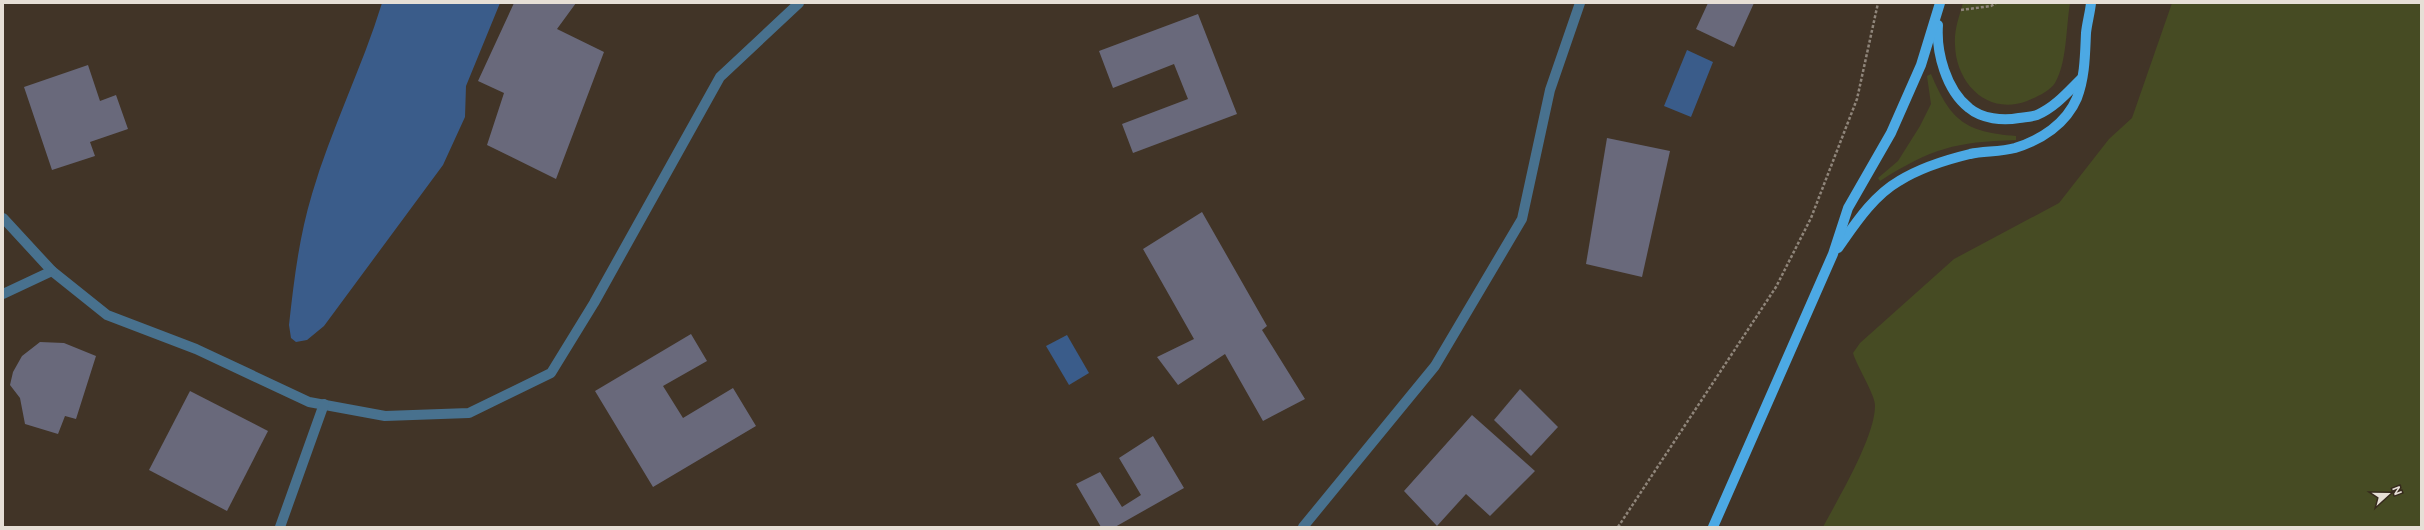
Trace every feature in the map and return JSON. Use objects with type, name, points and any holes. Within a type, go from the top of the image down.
[{"type":"main road","points":[[1941,3],[1937,39],[1943,67],[1956,92],[1969,108],[1990,118],[2010,120],[2035,116],[2057,104],[2082,78]]},
{"type":"main road","points":[[1713,527],[1833,254],[1848,208],[1891,133],[1921,65],[1941,3]]},
{"type":"main road","points":[[1833,254],[1867,208],[1898,181],[1932,165],[1969,154],[2014,148],[2045,134],[2066,118],[2077,98],[2082,78],[2086,59],[2086,32],[2091,3]]},
{"type":"street","points":[[3,218],[52,271],[107,315],[196,349],[309,402],[385,416],[469,413],[551,373],[594,304],[720,77],[799,3]]},
{"type":"street","points":[[1302,527],[1435,366],[1522,219],[1550,90],[1580,3]]},
{"type":"street","points":[[3,294],[52,271]]},
{"type":"street","points":[[280,527],[324,404]]},
{"type":"path","points":[[1618,527],[1776,287],[1811,218],[1857,99],[1878,3]]},
{"type":"path","points":[[1954,8],[1959,10],[1974,9],[1992,6],[1996,3]]},
{"type":"green space","points":[[1963,3],[2070,3],[2064,55],[2059,75],[2055,83],[2046,92],[2034,98],[2012,104],[1999,104],[1987,100],[1976,93],[1961,72],[1957,59],[1955,34]]},
{"type":"green space","points":[[2172,3],[2421,3],[2421,527],[1823,527],[1863,451],[1873,419],[1875,406],[1874,401],[1853,353],[1860,343],[1954,259],[2059,203],[2109,139],[2132,118]]},
{"type":"green space","points":[[1931,74],[1946,103],[1953,113],[1962,121],[1972,127],[1984,131],[2016,136],[2016,140],[1960,145],[1945,149],[1915,161],[1880,181],[1878,178],[1898,161],[1920,126],[1931,104],[1927,76]]},
{"type":"water","points":[[382,3],[500,3],[466,86],[465,117],[443,165],[324,326],[307,340],[296,342],[291,338],[289,325],[298,259],[307,210],[328,146]]},
{"type":"water","points":[[1687,50],[1713,62],[1691,117],[1664,106]]},
{"type":"water","points":[[1067,335],[1089,373],[1069,385],[1046,346]]},
{"type":"building","points":[[514,3],[576,3],[557,29],[604,52],[556,179],[487,145],[504,93],[478,81]]},
{"type":"building","points":[[1708,3],[1754,3],[1734,47],[1696,29]]},
{"type":"building","points":[[1198,14],[1237,114],[1133,153],[1122,124],[1188,99],[1174,64],[1113,88],[1099,51]]},
{"type":"building","points":[[88,65],[100,101],[116,95],[128,129],[90,142],[95,156],[52,170],[24,87]]},
{"type":"building","points":[[1607,138],[1670,151],[1642,277],[1586,264]]},
{"type":"building","points":[[1202,212],[1267,326],[1262,330],[1305,399],[1263,421],[1225,354],[1178,385],[1157,357],[1194,339],[1143,249]]},
{"type":"building","points":[[691,334],[707,361],[663,386],[683,418],[733,388],[756,426],[653,487],[595,391]]},
{"type":"building","points":[[40,342],[64,343],[96,356],[76,419],[65,416],[58,434],[25,424],[20,398],[10,385],[13,372],[22,356]]},
{"type":"building","points":[[1520,389],[1558,427],[1531,456],[1494,420]]},
{"type":"building","points":[[190,391],[268,431],[227,511],[149,470]]},
{"type":"building","points":[[1472,415],[1535,471],[1490,516],[1466,494],[1437,526],[1404,491]]},
{"type":"building","points":[[1153,436],[1184,488],[1115,527],[1101,527],[1076,484],[1100,472],[1122,507],[1141,495],[1119,458]]}]
